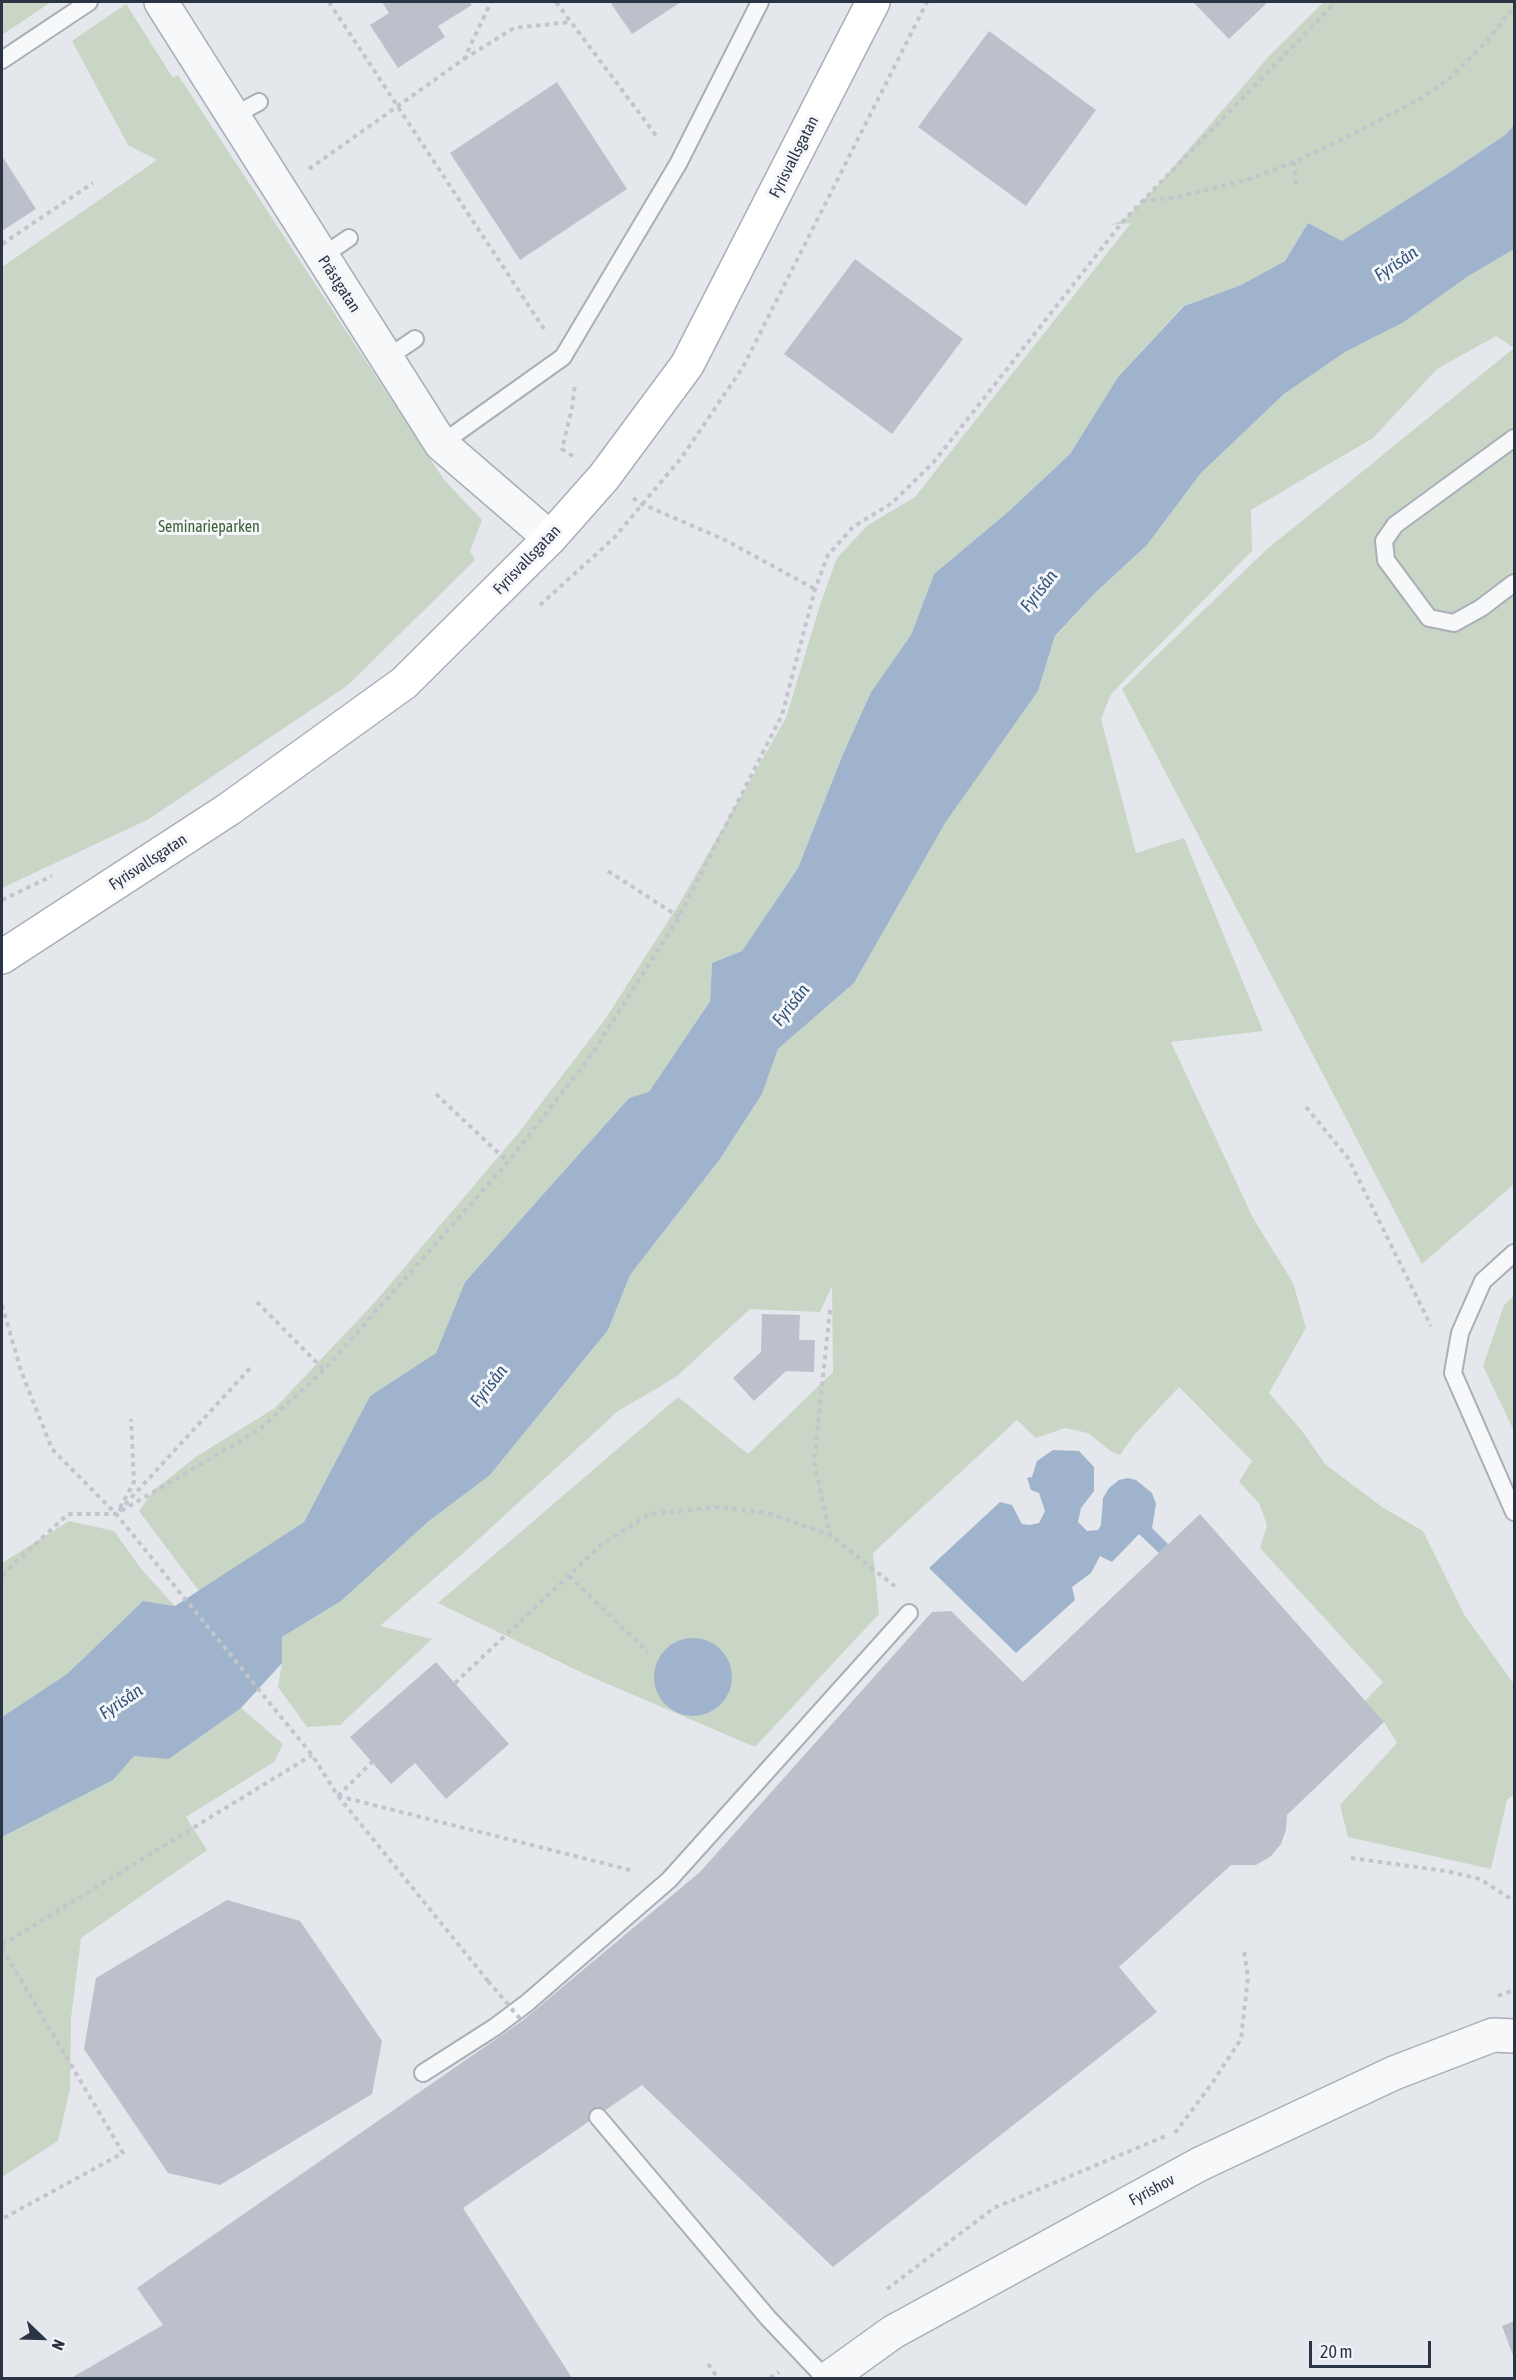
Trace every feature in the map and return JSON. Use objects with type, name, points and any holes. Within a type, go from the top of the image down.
[{"type":"street","name":"Fyrisvallsgatan","points":[[2,957],[229,809],[404,683],[550,538],[604,477],[687,365],[873,2]]},
{"type":"street","name":"Prästgatan","points":[[170,5],[246,109],[279,189],[441,444],[550,538]]},
{"type":"street","name":"Fyrishov","points":[[827,2379],[893,2332],[1200,2164],[1394,2073],[1507,2032]]},
{"type":"lane","points":[[2,60],[89,2]]},
{"type":"lane","points":[[441,444],[563,357],[678,164],[760,2]]},
{"type":"lane","points":[[321,257],[349,238]]},
{"type":"lane","points":[[387,358],[415,339]]},
{"type":"lane","points":[[1515,438],[1395,525],[1384,541],[1386,560],[1429,618],[1454,623],[1481,608],[1515,583]]},
{"type":"lane","points":[[1515,1253],[1482,1281],[1461,1333],[1453,1373],[1515,1512]]},
{"type":"lane","points":[[423,2073],[495,2027],[527,2003],[669,1880],[909,1613]]},
{"type":"lane","points":[[598,2117],[768,2318],[827,2379]]},
{"type":"path","points":[[329,2],[576,376],[572,408],[562,449],[642,504],[725,540],[815,589]]},
{"type":"path","points":[[464,59],[490,2]]},
{"type":"path","points":[[556,2],[678,164]]},
{"type":"path","points":[[2,1575],[68,1514],[116,1514],[259,1430],[324,1370],[508,1162],[590,1058],[679,917],[782,715],[815,589],[828,555],[853,527],[892,503],[933,464],[1124,220],[1336,2]]},
{"type":"path","points":[[1142,201],[1178,197],[1247,180],[1294,162],[1420,99],[1449,80],[1488,40],[1515,7]]},
{"type":"path","points":[[279,189],[464,59],[514,28],[571,21]]},
{"type":"path","points":[[1294,162],[1296,188]]},
{"type":"path","points":[[2,244],[93,183]]},
{"type":"path","points":[[608,871],[679,917]]},
{"type":"path","points":[[2,900],[55,875]]},
{"type":"path","points":[[436,1094],[508,1162]]},
{"type":"path","points":[[1306,1107],[1348,1158],[1453,1373]]},
{"type":"path","points":[[257,1302],[324,1370]]},
{"type":"path","points":[[2,1305],[21,1371],[52,1449],[116,1514],[312,1755],[338,1796],[522,2021]]},
{"type":"path","points":[[830,1310],[814,1461],[830,1535]]},
{"type":"path","points":[[116,1514],[252,1366]]},
{"type":"path","points":[[116,1514],[134,1482],[131,1419]]},
{"type":"path","points":[[455,1683],[601,1545],[650,1514],[720,1508],[771,1514],[830,1535],[900,1591],[909,1613]]},
{"type":"path","points":[[569,1576],[648,1652]]},
{"type":"path","points":[[2,2219],[123,2153],[2,1947],[312,1755]]},
{"type":"path","points":[[338,1796],[372,1762]]},
{"type":"path","points":[[338,1796],[669,1880]]},
{"type":"path","points":[[1351,1858],[1480,1879],[1515,1900]]},
{"type":"path","points":[[1175,2133],[1241,2039],[1248,1977],[1244,1952]]},
{"type":"path","points":[[708,2364],[718,2379]]},
{"type":"green space","points":[[2,2],[51,2],[2,35]]},
{"type":"green space","points":[[1324,2],[1514,2],[1514,125],[1505,135],[1342,242],[1308,223],[1285,261],[1241,285],[1183,306],[1118,377],[1070,454],[1009,511],[934,574],[911,635],[871,692],[843,754],[798,868],[742,951],[712,963],[710,1000],[649,1093],[629,1098],[465,1282],[436,1353],[370,1396],[304,1522],[199,1591],[139,1511],[154,1490],[197,1456],[275,1408],[374,1303],[516,1136],[606,1018],[679,904],[786,718],[820,605],[837,558],[868,525],[915,497],[1131,223],[1110,225],[1124,220],[1157,186],[1270,55]]},
{"type":"green space","name":"Seminarieparken","points":[[126,4],[173,78],[178,75],[444,480],[482,520],[470,551],[475,560],[348,685],[149,819],[2,888],[2,267],[157,160],[128,145],[72,41]]},
{"type":"green space","points":[[1514,249],[1514,348],[1496,336],[1437,369],[1373,438],[1251,510],[1252,551],[1111,694],[1101,719],[1136,853],[1184,838],[1263,1031],[1171,1042],[1253,1218],[1293,1283],[1306,1328],[1269,1393],[1302,1431],[1325,1464],[1382,1507],[1423,1531],[1465,1616],[1514,1684],[1514,1794],[1507,1800],[1491,1869],[1348,1837],[1340,1805],[1397,1743],[1384,1722],[1365,1701],[1383,1682],[1260,1548],[1267,1525],[1259,1503],[1239,1482],[1252,1461],[1179,1387],[1135,1434],[1120,1455],[1112,1452],[1088,1433],[1065,1428],[1036,1438],[1017,1420],[873,1553],[879,1614],[755,1747],[589,1676],[438,1603],[678,1397],[748,1454],[833,1372],[832,1286],[820,1312],[750,1309],[676,1377],[618,1411],[380,1626],[432,1639],[340,1725],[307,1727],[278,1687],[282,1663],[282,1637],[341,1601],[429,1521],[490,1475],[608,1330],[630,1275],[720,1159],[762,1094],[778,1049],[854,983],[944,823],[1038,691],[1055,637],[1095,593],[1147,545],[1201,473],[1284,394],[1345,352],[1404,322],[1467,277]]},
{"type":"green space","points":[[1514,348],[1514,1184],[1422,1264],[1122,689],[1266,550]]},
{"type":"green space","points":[[1514,1296],[1514,1431],[1483,1366],[1504,1305]]},
{"type":"green space","points":[[69,1521],[114,1531],[142,1570],[175,1606],[143,1601],[67,1674],[2,1717],[2,1563]]},
{"type":"green space","points":[[241,1708],[283,1744],[274,1762],[186,1817],[207,1850],[81,1938],[71,2018],[70,2089],[58,2141],[2,2177],[2,1837],[113,1780],[134,1755],[169,1759]]},
{"type":"water","name":"Fyrisån","points":[[1514,125],[1514,249],[1467,277],[1404,322],[1345,352],[1284,394],[1201,473],[1147,545],[1095,593],[1055,636],[1038,691],[945,823],[854,983],[778,1049],[762,1094],[720,1159],[630,1275],[608,1330],[490,1475],[429,1521],[341,1601],[282,1637],[282,1663],[241,1708],[169,1759],[134,1756],[113,1780],[2,1837],[2,1717],[67,1674],[143,1601],[175,1606],[304,1522],[370,1396],[436,1353],[465,1282],[629,1098],[649,1092],[710,1001],[712,963],[742,951],[798,868],[843,754],[871,692],[911,635],[934,574],[1009,511],[1070,454],[1118,377],[1184,306],[1241,285],[1285,261],[1308,223],[1342,241],[1505,135]]},
{"type":"water","points":[[1053,1450],[1079,1451],[1094,1467],[1094,1491],[1081,1508],[1078,1522],[1087,1531],[1098,1530],[1101,1525],[1103,1498],[1109,1488],[1119,1480],[1128,1478],[1136,1480],[1152,1493],[1156,1504],[1152,1528],[1168,1544],[1159,1553],[1139,1534],[1112,1562],[1100,1556],[1091,1573],[1072,1587],[1075,1600],[1016,1653],[929,1568],[1000,1502],[1012,1505],[1022,1524],[1039,1523],[1045,1511],[1039,1493],[1031,1490],[1027,1478],[1032,1477],[1037,1461]]},
{"type":"water","points":[[693,1638],[708,1641],[721,1649],[729,1662],[732,1677],[729,1692],[721,1705],[708,1713],[693,1716],[678,1713],[665,1705],[657,1692],[654,1677],[657,1662],[665,1649],[678,1641]]},
{"type":"building","points":[[382,2],[469,2],[472,5],[438,26],[445,37],[398,68],[370,25],[389,13]]},
{"type":"building","points":[[610,2],[681,2],[632,34]]},
{"type":"building","points":[[1193,2],[1268,2],[1229,39]]},
{"type":"building","points":[[989,31],[1096,110],[1026,206],[918,127]]},
{"type":"building","points":[[557,82],[627,189],[520,260],[450,153]]},
{"type":"building","points":[[2,156],[36,209],[2,231]]},
{"type":"building","points":[[855,259],[963,339],[892,434],[784,354]]},
{"type":"building","points":[[762,1314],[800,1315],[799,1340],[815,1340],[814,1372],[786,1371],[754,1401],[733,1378],[761,1352]]},
{"type":"building","points":[[1200,1514],[1384,1722],[1287,1815],[1286,1830],[1281,1844],[1271,1856],[1256,1865],[1231,1865],[1119,1967],[1157,2012],[833,2267],[642,2085],[463,2208],[572,2378],[71,2378],[163,2325],[137,2288],[522,2021],[700,1872],[932,1612],[951,1611],[1023,1682]]},
{"type":"building","points":[[436,1662],[509,1744],[446,1799],[415,1763],[391,1784],[350,1737]]},
{"type":"building","points":[[227,1900],[300,1921],[382,2041],[372,2094],[220,2185],[168,2173],[84,2049],[96,1978]]},
{"type":"building","points":[[1514,2321],[1514,2358],[1502,2326]]}]
